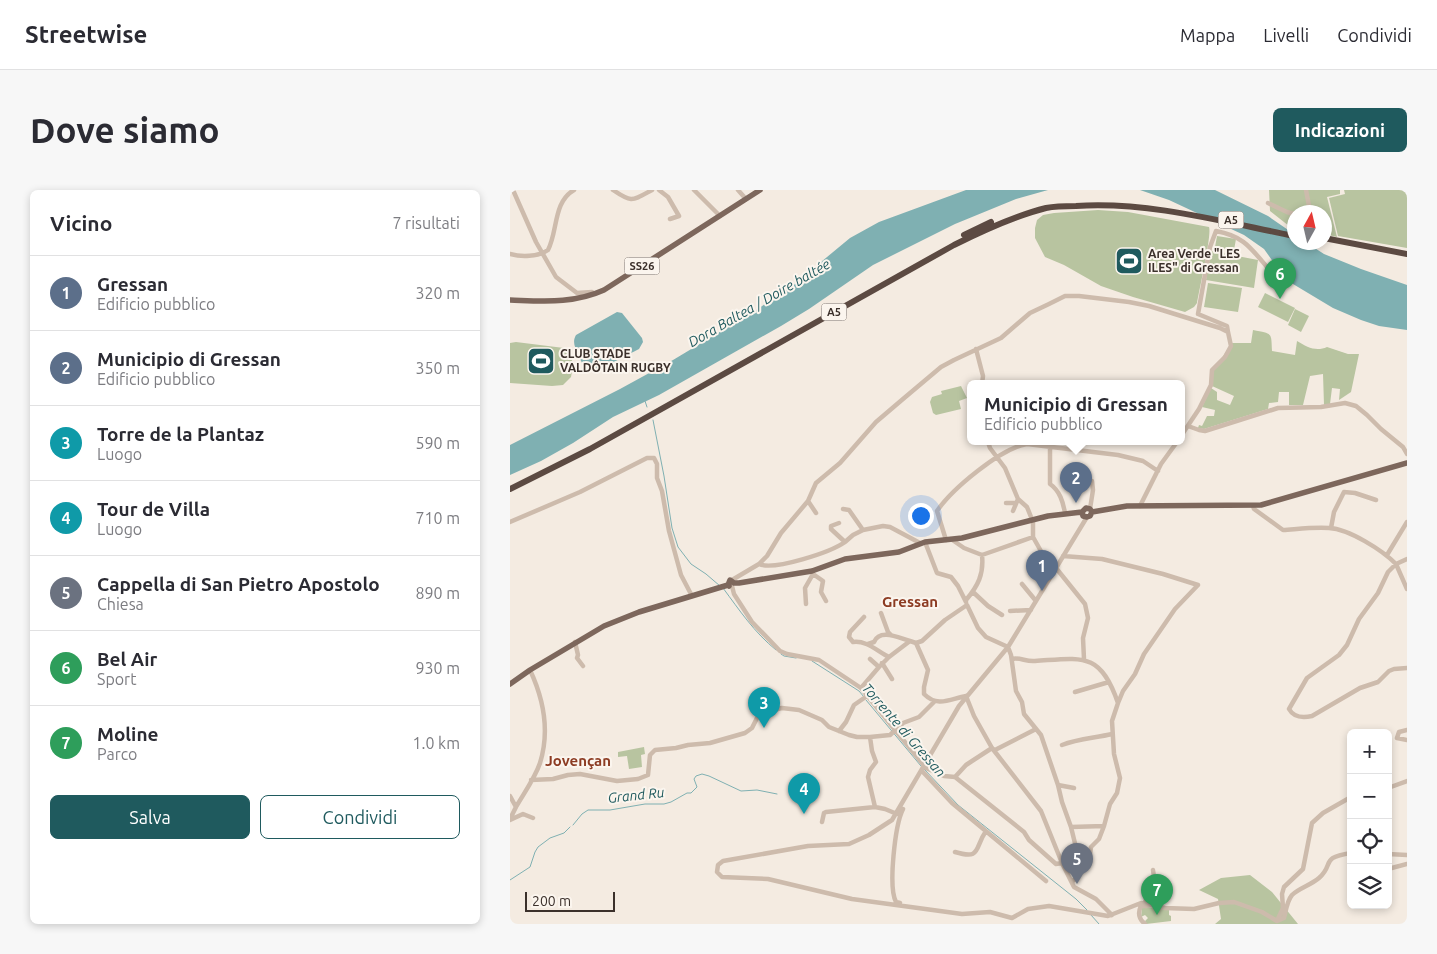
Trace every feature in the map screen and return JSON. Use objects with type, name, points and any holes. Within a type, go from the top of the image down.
[{"type":"highway","name":"A5","points":[[510,484],[590,444],[985,224],[1031,209],[1047,204],[1107,201],[1168,208],[1287,231]]},
{"type":"highway","name":"A5","points":[[510,489],[590,449],[954,245],[989,227],[1014,218],[1048,207],[1127,206],[1287,235]]},
{"type":"highway","points":[[1332,240],[1407,258]]},
{"type":"highway","points":[[1332,243],[1407,254]]},
{"type":"main road","name":"SS26","points":[[510,300],[560,302],[576,300],[595,294],[616,283],[758,191]]},
{"type":"main road","points":[[510,684],[575,642],[604,626],[639,612],[731,583],[812,572],[845,559],[899,552],[923,542],[949,540],[1065,513],[1082,512],[1084,508],[1091,510],[1140,506],[1261,505],[1407,463]]},
{"type":"main road","points":[[1082,512],[1083,516],[1087,518],[1090,516],[1091,510]]},
{"type":"street","points":[[513,190],[521,211],[556,277],[580,294],[592,292],[595,294]]},
{"type":"street","points":[[510,254],[543,253],[548,250],[557,215],[563,202],[574,190]]},
{"type":"street","points":[[613,190],[628,200],[632,200],[652,190]]},
{"type":"street","points":[[659,190],[668,198],[679,216],[670,219]]},
{"type":"street","points":[[694,190],[720,216]]},
{"type":"street","points":[[738,190],[746,199]]},
{"type":"street","points":[[1306,190],[1309,205]]},
{"type":"street","points":[[1268,203],[1287,212]]},
{"type":"street","points":[[1185,430],[1199,409],[1211,385],[1212,370],[1225,357],[1231,346],[1227,326],[1198,314],[1210,247],[1216,231],[1235,235],[1254,250],[1267,267]]},
{"type":"street","points":[[1062,864],[1056,864],[1029,840],[1024,832],[955,777],[944,776],[925,766],[861,688],[819,660],[787,654],[780,650],[752,622],[734,594],[731,583],[759,564],[767,556],[781,533],[808,501],[816,483],[840,463],[876,422],[941,367],[1001,338],[1030,313],[1065,296],[1079,296],[1149,306],[1228,332]]},
{"type":"street","points":[[976,349],[982,380]]},
{"type":"street","points":[[1188,426],[1205,431],[1278,408],[1321,407],[1345,403],[1356,406],[1403,447],[1407,454]]},
{"type":"street","points":[[989,445],[996,458],[1005,468],[1017,501],[1016,508],[1013,511]]},
{"type":"street","points":[[1022,445],[996,458],[957,488],[943,501],[937,511],[949,540],[982,555],[1032,537]]},
{"type":"street","points":[[1038,445],[1118,455],[1143,461],[1158,471]]},
{"type":"street","points":[[1140,506],[1151,488],[1158,471],[1175,445]]},
{"type":"street","points":[[1050,446],[1050,484],[1054,486],[1062,500],[1065,513]]},
{"type":"street","points":[[510,522],[580,492],[647,458],[654,458],[657,464],[657,478],[662,491],[669,531],[681,575],[692,596]]},
{"type":"street","points":[[1084,482],[1092,481],[1091,510]]},
{"type":"street","points":[[1331,528],[1334,512],[1344,492],[1355,493],[1376,500]]},
{"type":"street","points":[[808,501],[816,513]]},
{"type":"street","points":[[1006,503],[1017,501],[1027,507],[1032,520],[1032,537],[1042,553],[1085,604],[1088,618],[1083,638],[1084,659]]},
{"type":"street","points":[[1253,506],[1254,509],[1283,530],[1331,528],[1362,539],[1387,555],[1396,564],[1407,590]]},
{"type":"street","points":[[843,509],[849,510],[863,530]]},
{"type":"street","points":[[1087,518],[1008,647],[959,706],[897,814],[889,823],[848,844],[808,846],[726,860],[719,863],[717,872],[722,877],[768,879],[852,899],[962,914],[990,912],[1008,918],[1042,906],[1104,916],[1145,903],[1155,906],[1194,909],[1219,903],[1234,902],[1262,912],[1277,921]]},
{"type":"street","points":[[1387,555],[1407,522]]},
{"type":"street","points":[[838,523],[831,526],[831,529],[844,542]]},
{"type":"street","points":[[759,564],[772,566],[834,549],[863,530],[884,526],[923,542],[936,573],[950,576],[966,600],[978,628],[986,637],[1008,647],[1012,659],[1016,691],[1022,702],[1024,714],[1041,735],[1071,827],[1081,868]]},
{"type":"street","points":[[966,600],[973,592],[982,575],[982,555]]},
{"type":"street","points":[[1063,556],[1102,559],[1198,585],[1175,609],[1144,654],[1135,674],[1123,691],[1112,721],[1114,754],[1120,778],[1117,793],[1110,804],[1099,839],[1091,846],[1089,861],[1077,870],[1077,877],[1072,882]]},
{"type":"street","points":[[1407,559],[1396,564],[1388,572],[1378,593],[1359,619],[1347,645],[1339,655],[1307,678],[1289,709],[1290,712],[1298,717],[1312,716],[1360,688],[1378,682],[1389,671],[1407,668]]},
{"type":"street","points":[[806,604],[805,588],[812,572],[822,581],[821,592],[826,602]]},
{"type":"street","points":[[1022,584],[1036,600]]},
{"type":"street","points":[[973,592],[988,606],[1002,615]]},
{"type":"street","points":[[868,644],[874,642],[876,637],[880,635],[891,635],[916,643],[967,605]]},
{"type":"street","points":[[1010,611],[1030,610]]},
{"type":"street","points":[[882,613],[888,632],[891,635]]},
{"type":"street","points":[[864,617],[850,632],[849,637],[853,642],[860,641],[868,644],[889,656]]},
{"type":"street","points":[[861,688],[889,656],[910,641]]},
{"type":"street","points":[[575,642],[577,658],[583,666]]},
{"type":"street","points":[[916,643],[928,670],[924,694],[934,702]]},
{"type":"street","points":[[1012,659],[1021,658],[1034,661],[1084,659],[1104,672],[1118,703]]},
{"type":"street","points":[[870,659],[881,665],[892,679]]},
{"type":"street","points":[[510,820],[540,764],[546,726],[544,712],[530,670]]},
{"type":"street","points":[[1076,692],[1109,682]]},
{"type":"street","points":[[839,732],[854,705],[867,696]]},
{"type":"street","points":[[531,780],[553,779],[580,774],[617,781],[638,779],[648,775],[650,755],[655,750],[710,743],[745,734],[752,728],[757,718],[769,711],[782,708],[799,710],[822,720],[829,727],[839,732],[857,737],[890,735],[904,723],[919,717],[934,702],[966,696]]},
{"type":"street","points":[[966,696],[974,716],[993,749],[1041,811],[1062,864],[1072,882],[1078,890],[1096,899],[1112,914]]},
{"type":"street","points":[[955,777],[966,765],[993,749],[1036,729]]},
{"type":"street","points":[[1407,730],[1399,732],[1397,738],[1407,740]]},
{"type":"street","points":[[1062,745],[1073,740],[1090,739],[1112,734]]},
{"type":"street","points":[[870,737],[876,762],[870,770],[868,777],[875,807]]},
{"type":"street","points":[[922,771],[952,803],[1046,881]]},
{"type":"street","points":[[1392,787],[1407,781]]},
{"type":"street","points":[[1058,785],[1074,788]]},
{"type":"street","points":[[510,796],[516,807]]},
{"type":"street","points":[[1277,921],[1283,908],[1282,896],[1284,887],[1303,869],[1312,823],[1323,813],[1347,799]]},
{"type":"street","points":[[905,800],[905,805],[900,815],[896,841],[892,891],[896,902],[907,906]]},
{"type":"street","points":[[822,822],[826,812],[875,807],[897,814]]},
{"type":"street","points":[[510,820],[523,814],[533,818]]},
{"type":"street","points":[[1071,827],[1104,826]]},
{"type":"street","points":[[954,852],[969,856],[976,852],[981,838],[986,831]]},
{"type":"street","points":[[1277,921],[1284,918],[1292,895],[1319,878],[1324,873],[1330,859],[1347,854]]},
{"type":"street","points":[[1392,854],[1407,854]]},
{"type":"street","points":[[1392,868],[1407,864]]},
{"type":"street","points":[[1145,903],[1145,899],[1153,890],[1154,870]]},
{"type":"street","points":[[1145,924],[1139,917],[1140,907],[1145,905],[1153,908],[1155,906]]},
{"type":"street","points":[[1119,918],[1124,910]]},
{"type":"green space","points":[[1269,190],[1340,190],[1340,194],[1327,197],[1329,205],[1287,205],[1287,224],[1270,211]]},
{"type":"green space","points":[[1344,190],[1407,190],[1407,248],[1338,236],[1329,198],[1345,194]]},
{"type":"green space","name":"Area Verde \"LES ILES\" di Gressan","points":[[1098,210],[1128,212],[1209,227],[1205,263],[1197,303],[1194,307],[1185,312],[1133,297],[1101,286],[1064,265],[1045,257],[1035,238],[1037,220],[1043,215],[1054,213]]},
{"type":"green space","points":[[1332,217],[1337,237],[1332,236]]},
{"type":"green space","points":[[1217,236],[1236,239],[1234,250],[1215,247]]},
{"type":"green space","points":[[1211,251],[1258,260],[1254,288],[1206,280]]},
{"type":"green space","points":[[1208,283],[1242,288],[1238,312],[1204,307]]},
{"type":"green space","points":[[1265,293],[1295,308],[1288,322],[1258,307]]},
{"type":"green space","points":[[1295,309],[1309,316],[1301,332],[1288,325]]},
{"type":"green space","points":[[1253,330],[1270,335],[1272,351],[1295,355],[1297,341],[1312,348],[1327,347],[1348,354],[1359,354],[1351,392],[1339,400],[1340,389],[1332,388],[1330,404],[1324,405],[1323,374],[1310,376],[1303,405],[1289,405],[1289,392],[1279,392],[1278,402],[1269,403],[1268,409],[1204,429],[1198,428],[1199,425],[1202,426],[1207,416],[1214,416],[1215,410],[1202,407],[1211,388],[1217,392],[1217,400],[1230,405],[1234,396],[1212,386],[1213,371],[1232,343],[1251,343]]},
{"type":"green space","name":"CLUB STADE VALDÔTAIN RUGBY","points":[[516,342],[564,348],[571,356],[573,366],[571,377],[563,385],[510,383],[510,343]]},
{"type":"green space","points":[[961,386],[967,398],[959,401],[961,409],[936,415],[933,413],[930,402],[932,397],[942,394],[941,391]]},
{"type":"green space","points":[[644,747],[645,754],[641,755],[642,767],[629,769],[627,756],[618,757],[618,752]]},
{"type":"green space","points":[[1250,875],[1272,892],[1298,924],[1215,924],[1221,919],[1218,899],[1199,890],[1221,878]]},
{"type":"green space","points":[[1142,908],[1169,910],[1171,921],[1146,924],[1145,921],[1148,918],[1145,915],[1141,917]]},
{"type":"water","points":[[966,190],[1048,190],[1016,199],[955,224],[873,265],[781,326],[659,395],[613,417],[541,461],[510,475],[510,445],[673,360],[753,312],[807,276],[850,238],[879,222]]},
{"type":"water","points":[[1140,190],[1215,190],[1268,216],[1287,229],[1287,250],[1318,250],[1361,269],[1407,285],[1407,330],[1379,326],[1333,308],[1293,284],[1279,270],[1264,249],[1244,235],[1169,200]]},
{"type":"water","points":[[617,312],[622,313],[642,338],[643,342],[639,349],[614,362],[595,369],[588,369],[582,363],[575,347],[574,340],[576,335]]},
{"type":"waterway","name":"Torrente di Gressan","points":[[645,401],[647,407]]},
{"type":"waterway","name":"Torrente di Gressan","points":[[653,420],[672,528],[678,547],[691,564],[720,586]]},
{"type":"waterway","name":"Torrente di Gressan","points":[[723,588],[754,629],[776,650]]},
{"type":"waterway","name":"Torrente di Gressan","points":[[781,654],[796,658]]},
{"type":"waterway","name":"Torrente di Gressan","points":[[812,661],[859,691],[864,697]]},
{"type":"waterway","name":"Torrente di Gressan","points":[[866,700],[921,766]]},
{"type":"waterway","name":"Torrente di Gressan","points":[[924,769],[958,805],[1076,899],[1087,910]]},
{"type":"waterway","name":"Grand Ru","points":[[573,825],[588,810],[610,810],[671,802],[687,793],[691,793],[697,787],[694,779],[702,774],[741,791],[757,790],[777,794]]},
{"type":"waterway","name":"Grand Ru","points":[[510,880],[530,867],[538,847],[550,838],[564,833],[570,827]]},
{"type":"waterway","name":"Torrente di Gressan","points":[[1091,915],[1099,924]]},
{"type":"place","name":"Area Verde \"LES ILES\" di Gressan","points":[[1129,261]]},
{"type":"place","name":"Bel Air","points":[[1280,299]]},
{"type":"place","name":"CLUB STADE VALDÔTAIN RUGBY","points":[[541,361]]},
{"type":"place","name":"Municipio di Gressan","points":[[1076,503]]},
{"type":"place","name":"Gressan","points":[[1042,591]]},
{"type":"place","name":"Torre de la Plantaz","points":[[764,728]]},
{"type":"place","name":"Tour de Villa","points":[[804,814]]},
{"type":"place","name":"Cappella di San Pietro Apostolo","points":[[1077,884]]},
{"type":"place","name":"Moline","points":[[1157,915]]},
{"type":"district","name":"Gressan","points":[[910,602]]},
{"type":"district","name":"Jovençan","points":[[578,761]]},
{"type":"water label","name":"Dora Baltea / Doire baltée","points":[[759,303]]}]
